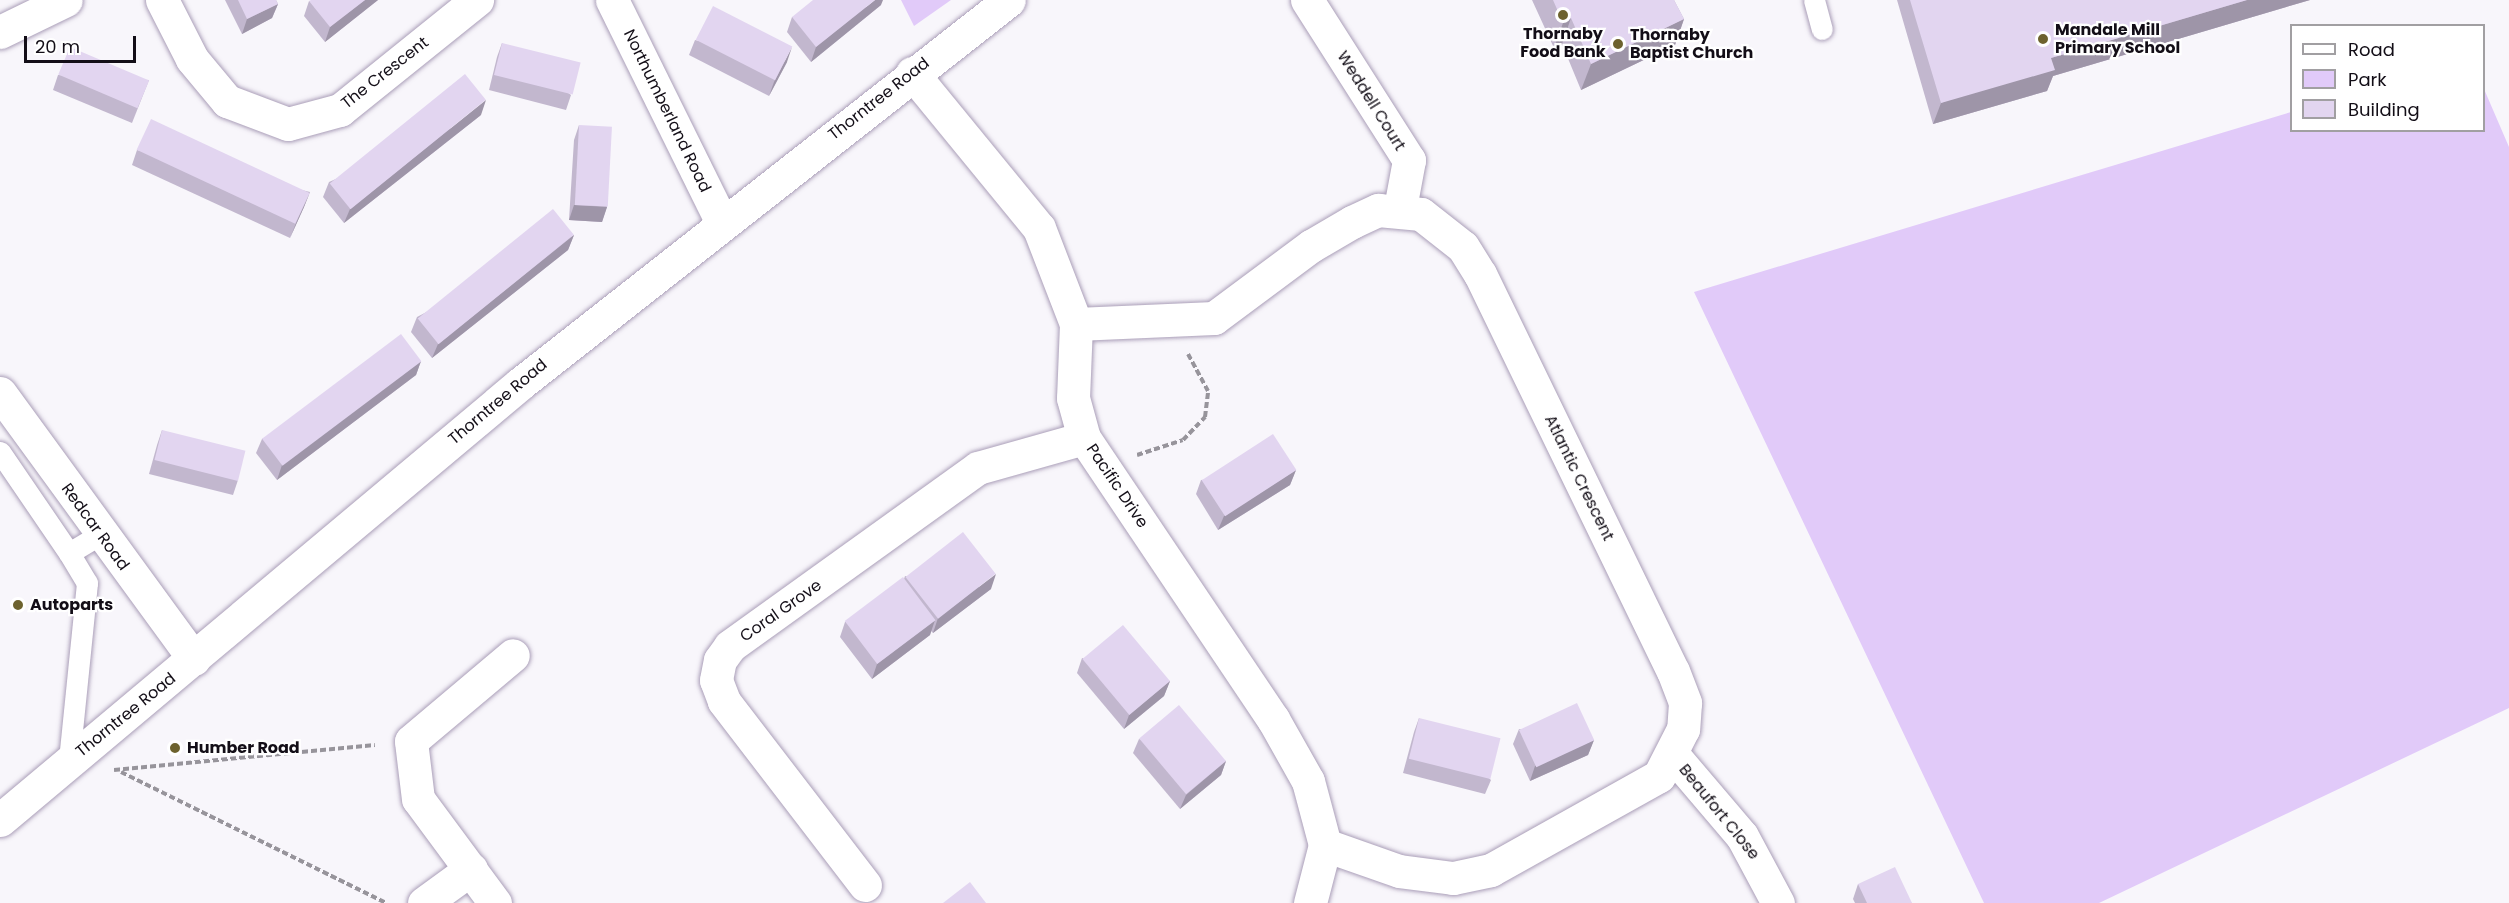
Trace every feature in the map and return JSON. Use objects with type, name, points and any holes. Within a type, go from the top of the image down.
[{"type":"street","points":[[0,32],[66,0]]},
{"type":"street","name":"The Crescent","points":[[162,0],[192,59],[227,101],[288,124],[340,110],[477,0]]},
{"type":"street","name":"Northumberland Road","points":[[612,0],[721,221]]},
{"type":"street","name":"Thorntree Road","points":[[0,820],[721,221],[1009,0]]},
{"type":"street","name":"Weddell Court","points":[[1307,0],[1409,160],[1400,208]]},
{"type":"street","name":"Pacific Drive","points":[[912,74],[1039,228],[1076,324],[1073,398],[1084,438],[1273,719],[1308,781],[1325,845],[1310,903]]},
{"type":"street","points":[[1076,324],[1214,318],[1311,246],[1378,210],[1400,208]]},
{"type":"street","name":"Atlantic Crescent","points":[[1325,845],[1399,871],[1453,878],[1491,870],[1659,776],[1673,755],[1683,729],[1685,703],[1673,671],[1480,274],[1463,247],[1421,214],[1400,208]]},
{"type":"street","name":"Redcar Road","points":[[0,393],[99,535],[194,659]]},
{"type":"street","name":"Coral Grove","points":[[865,885],[724,701],[716,680],[720,660],[730,646],[978,468],[1084,438]]},
{"type":"street","points":[[495,903],[418,799],[411,741],[513,655]]},
{"type":"street","name":"Beaufort Close","points":[[1673,755],[1742,836],[1778,903]]},
{"type":"street","points":[[424,903],[471,869]]},
{"type":"lane","points":[[1814,0],[1822,28]]},
{"type":"lane","points":[[0,452],[87,583],[69,761]]},
{"type":"lane","points":[[69,553],[99,535]]},
{"type":"path","points":[[1105,466],[1183,440],[1205,417],[1208,391],[1200,373],[1155,322]]},
{"type":"path","points":[[119,771],[411,741]]},
{"type":"path","points":[[69,761],[119,771],[386,903]]},
{"type":"green space","points":[[901,0],[951,0],[914,26]]},
{"type":"green space","points":[[2485,91],[2509,147],[2509,708],[2099,903],[1984,903],[1694,292],[2290,112],[2290,132],[2485,132]]},
{"type":"building","points":[[238,0],[276,0],[278,4],[247,19]]},
{"type":"building","points":[[365,0],[330,27],[309,1]]},
{"type":"building","points":[[813,0],[875,0],[816,47],[792,17]]},
{"type":"building","points":[[1553,0],[1674,0],[1684,19],[1591,64],[1571,18],[1563,23]]},
{"type":"building","name":"Mandale Mill Primary School","points":[[1910,0],[2247,0],[2051,58],[2055,70],[1941,103]]},
{"type":"building","points":[[713,6],[792,46],[775,80],[696,40]]},
{"type":"building","points":[[502,43],[581,63],[573,95],[494,75]]},
{"type":"building","points":[[70,47],[149,81],[137,108],[58,75]]},
{"type":"building","points":[[465,74],[486,100],[351,209],[330,184]]},
{"type":"building","points":[[151,119],[310,193],[295,224],[137,150]]},
{"type":"building","points":[[579,125],[612,127],[608,207],[575,205]]},
{"type":"building","points":[[553,209],[574,235],[439,344],[418,319]]},
{"type":"building","points":[[401,334],[421,361],[282,466],[262,439]]},
{"type":"building","points":[[162,430],[245,451],[238,481],[155,460]]},
{"type":"building","points":[[1273,434],[1296,470],[1225,516],[1202,480]]},
{"type":"building","points":[[963,532],[996,574],[938,619],[905,577]]},
{"type":"building","points":[[903,577],[935,620],[877,664],[845,621]]},
{"type":"building","points":[[1123,625],[1170,681],[1129,715],[1082,659]]},
{"type":"building","points":[[1577,703],[1594,740],[1536,767],[1519,730]]},
{"type":"building","points":[[1179,705],[1226,761],[1186,794],[1139,738]]},
{"type":"building","points":[[1419,718],[1501,738],[1490,779],[1409,759]]},
{"type":"building","points":[[1895,867],[1912,903],[1867,903],[1858,884]]},
{"type":"building","points":[[970,882],[986,903],[943,903]]},
{"type":"place","name":"Thornaby Food Bank","points":[[1563,15]]},
{"type":"place","name":"Mandale Mill Primary School","points":[[2043,39]]},
{"type":"place","name":"Thornaby Baptist Church","points":[[1618,44]]},
{"type":"place","name":"Autoparts","points":[[18,605]]},
{"type":"place","name":"Humber Road","points":[[175,748]]}]
